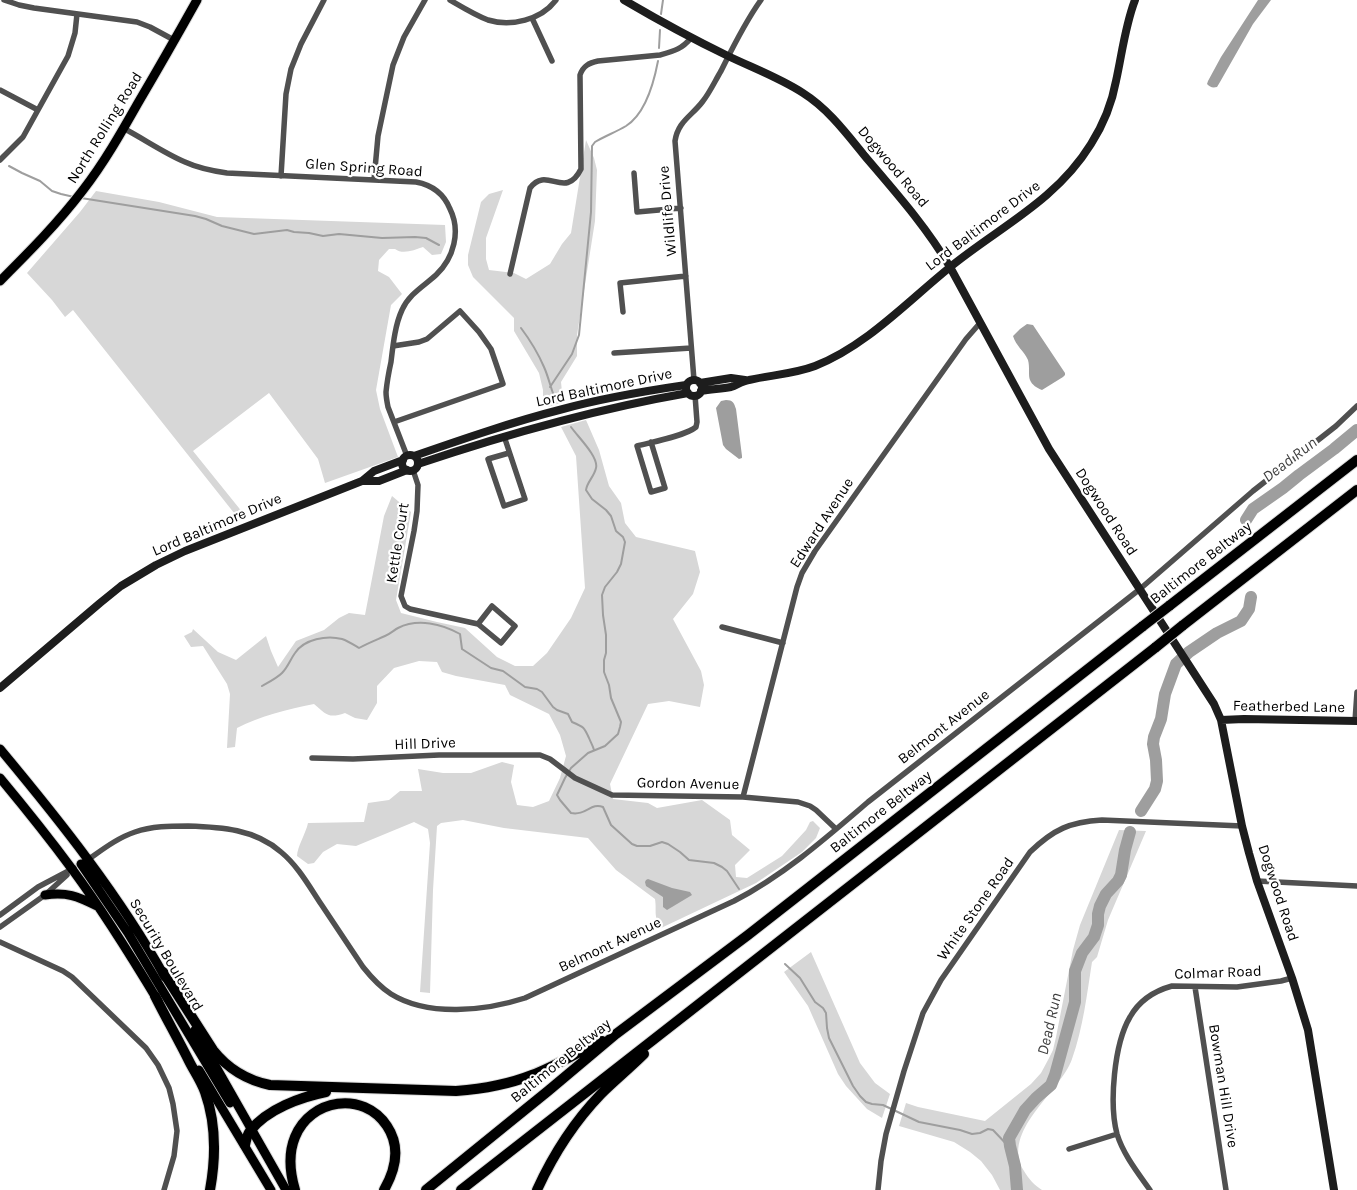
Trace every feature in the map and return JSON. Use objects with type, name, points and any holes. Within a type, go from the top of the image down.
[{"type":"highway","name":"Baltimore Beltway","points":[[426,1190],[616,1034],[748,934],[1357,460]]},
{"type":"highway","points":[[461,1190],[1357,490]]},
{"type":"highway","points":[[162,972],[221,1060],[243,1077],[270,1086],[456,1091],[495,1086],[517,1081],[547,1069],[616,1034]]},
{"type":"highway","points":[[155,996],[204,1090],[210,1108],[214,1130],[213,1172],[210,1190]]},
{"type":"highway","points":[[537,1190],[561,1145],[582,1116],[601,1095],[685,1015]]},
{"type":"highway","points":[[245,1145],[251,1130],[268,1115],[296,1100],[314,1094],[347,1088]]},
{"type":"highway","points":[[295,1190],[290,1164],[294,1139],[299,1129],[304,1121],[318,1110],[332,1104],[346,1103],[363,1106],[378,1116],[384,1122],[393,1138],[396,1148],[394,1166],[384,1190]]},
{"type":"main road","name":"North Rolling Road","points":[[0,281],[74,202],[100,166],[197,0]]},
{"type":"main road","name":"Dogwood Road","points":[[624,0],[691,38],[784,82],[816,102],[828,113],[918,219],[932,237],[950,267],[1049,449],[1214,704],[1221,720],[1242,826],[1257,881],[1306,1022],[1313,1054],[1334,1190]]},
{"type":"main road","name":"Lord Baltimore Drive","points":[[362,481],[379,481],[504,436],[603,409],[731,378],[747,380],[792,373],[815,366],[847,350],[870,334],[950,267],[1030,210],[1050,193],[1079,162],[1092,143],[1111,101],[1127,27],[1135,0]]},
{"type":"main road","name":"Lord Baltimore Drive","points":[[0,688],[121,586],[156,564],[185,551],[362,481],[374,471],[408,457],[486,432],[564,408],[629,394],[694,388]]},
{"type":"main road","points":[[408,457],[417,460],[413,468],[403,465],[408,457]]},
{"type":"main road","name":"Featherbed Lane","points":[[1221,720],[1356,721]]},
{"type":"main road","name":"Security Boulevard","points":[[0,749],[52,811],[85,861],[114,895],[162,972],[286,1190]]},
{"type":"main road","name":"Security Boulevard","points":[[0,778],[36,822],[98,906],[155,996],[271,1190]]},
{"type":"main road","points":[[85,861],[244,1128],[251,1130]]},
{"type":"main road","points":[[45,895],[65,894],[75,896],[98,906]]},
{"type":"street","points":[[4,0],[19,5],[137,22],[174,40]]},
{"type":"street","points":[[281,176],[286,94],[291,69],[301,44],[324,0]]},
{"type":"street","points":[[374,180],[378,136],[392,66],[404,37],[425,0]]},
{"type":"street","points":[[450,0],[487,19],[508,23],[532,18],[556,0]]},
{"type":"street","name":"Wildlife Drive","points":[[651,442],[690,432],[696,427],[697,422],[675,141],[676,134],[683,121],[709,93],[747,21],[761,0]]},
{"type":"street","points":[[1,159],[23,137],[68,56],[75,33],[77,14]]},
{"type":"street","points":[[532,18],[552,61]]},
{"type":"street","points":[[510,274],[530,188],[539,180],[564,184],[571,182],[580,169],[580,75],[582,70],[590,63],[598,61],[660,55],[685,45],[691,38]]},
{"type":"street","points":[[0,90],[38,110]]},
{"type":"street","name":"Glen Spring Road","points":[[123,128],[175,158],[200,167],[227,173],[416,182],[426,183],[441,194],[453,214],[455,237],[449,258],[444,266],[405,303],[399,317],[386,391],[388,407],[408,457]]},
{"type":"street","points":[[634,172],[637,212],[681,208]]},
{"type":"street","points":[[623,312],[620,282],[686,276]]},
{"type":"street","points":[[393,346],[427,339],[460,312],[479,332],[491,349],[503,384],[394,422]]},
{"type":"street","name":"Edward Avenue","points":[[743,797],[798,586],[808,562],[966,339],[980,323]]},
{"type":"street","points":[[614,353],[691,348]]},
{"type":"street","name":"Belmont Avenue","points":[[0,927],[45,895],[72,870],[123,836],[150,828],[166,826],[229,829],[257,837],[283,853],[303,877],[363,968],[383,988],[392,994],[417,1006],[457,1009],[495,1006],[525,998],[708,914],[757,889],[784,871],[868,802],[1140,589],[1253,491],[1336,426],[1357,406]]},
{"type":"street","points":[[504,436],[525,499],[504,506],[488,460],[509,453]]},
{"type":"street","points":[[651,442],[665,488],[651,492],[637,446],[651,442]]},
{"type":"street","name":"Kettle Court","points":[[413,468],[418,485],[417,510],[401,596],[402,601],[405,606],[416,610],[478,624],[501,643],[515,626],[492,606],[478,624]]},
{"type":"street","points":[[722,626],[783,643]]},
{"type":"street","points":[[1356,721],[1357,692]]},
{"type":"street","name":"Hill Drive","points":[[312,758],[353,759],[439,755],[540,755]]},
{"type":"street","name":"Gordon Avenue","points":[[540,755],[550,759],[568,773],[589,785],[612,795],[743,797],[798,802],[816,810],[836,829]]},
{"type":"street","name":"White Stone Road","points":[[878,1190],[881,1161],[892,1112],[916,1031],[931,996],[1030,852],[1047,838],[1068,826],[1083,822],[1102,820],[1242,826]]},
{"type":"street","name":"Belmont Avenue","points":[[0,915],[38,887],[72,870]]},
{"type":"street","points":[[1257,881],[1357,886]]},
{"type":"street","points":[[0,942],[72,977],[139,1040],[152,1056],[169,1088],[177,1131],[174,1156],[164,1190]]},
{"type":"street","name":"Colmar Road","points":[[1150,1190],[1134,1167],[1117,1134],[1114,1107],[1115,1072],[1120,1045],[1130,1017],[1145,999],[1163,988],[1181,985],[1237,987],[1292,978]]},
{"type":"street","name":"Bowman Hill Drive","points":[[1195,987],[1226,1190]]},
{"type":"street","points":[[1069,1149],[1117,1134]]},
{"type":"shaded area","points":[[1258,0],[1271,0],[1253,24],[1217,87],[1210,87],[1207,84],[1208,81],[1221,57]]},
{"type":"shaded area","points":[[586,140],[597,170],[595,221],[577,335],[577,356],[561,382],[563,402],[548,407],[543,399],[539,373],[514,331],[514,318],[473,277],[468,265],[468,255],[481,202],[489,194],[503,190],[486,238],[486,259],[489,270],[514,273],[526,279],[550,264],[571,233]]},
{"type":"shaded area","points":[[96,191],[159,202],[217,217],[445,225],[446,242],[441,254],[432,255],[423,247],[405,252],[389,249],[379,260],[378,271],[389,277],[402,294],[391,305],[376,390],[380,409],[398,457],[325,483],[318,459],[269,393],[193,451],[243,513],[238,518],[73,310],[65,317],[27,273]]},
{"type":"shaded area","points":[[1027,324],[1033,325],[1065,373],[1063,377],[1042,390],[1031,382],[1028,360],[1013,336]]},
{"type":"shaded area","points":[[721,401],[733,402],[736,409],[742,456],[739,459],[723,445],[716,408]]},
{"type":"shaded area","points":[[586,420],[599,450],[609,486],[621,503],[625,523],[636,537],[695,551],[700,572],[693,594],[673,619],[701,671],[704,685],[700,707],[669,701],[648,704],[610,784],[613,799],[648,803],[657,808],[702,800],[730,820],[732,835],[750,850],[735,865],[736,877],[747,878],[782,856],[806,830],[810,822],[813,821],[820,828],[816,838],[802,852],[756,883],[661,928],[656,917],[655,899],[616,870],[588,838],[504,828],[463,820],[441,823],[437,826],[430,993],[420,992],[430,843],[428,829],[414,822],[356,846],[337,844],[323,852],[314,863],[308,864],[297,856],[298,848],[308,823],[364,822],[368,803],[389,800],[400,791],[422,791],[418,769],[443,773],[471,773],[502,762],[514,765],[511,782],[517,805],[533,807],[549,801],[560,778],[566,756],[560,735],[549,714],[510,695],[505,685],[456,676],[442,672],[437,662],[419,661],[394,668],[377,686],[377,703],[367,720],[355,718],[345,713],[335,716],[331,715],[314,704],[294,708],[274,713],[237,728],[235,747],[227,748],[230,694],[227,684],[203,646],[191,647],[184,636],[192,632],[193,629],[218,652],[236,660],[266,636],[278,667],[296,641],[324,630],[349,613],[365,615],[384,516],[392,496],[411,512],[396,600],[401,613],[465,628],[497,657],[515,666],[533,666],[547,653],[571,618],[585,588],[576,456],[561,427]]},
{"type":"shaded area","points":[[1119,830],[1146,831],[1108,920],[1097,957],[1092,962],[1082,1023],[1072,1059],[1066,1072],[1025,1127],[1020,1141],[1019,1156],[1024,1171],[1032,1182],[1042,1190],[1000,1190],[992,1175],[981,1161],[970,1152],[954,1142],[899,1126],[906,1103],[985,1121],[1031,1084],[1041,1073],[1053,1050],[1073,950],[1080,925]]},
{"type":"shaded area","points":[[648,879],[672,888],[690,892],[692,895],[667,910],[663,907],[663,897],[646,886],[645,882]]},
{"type":"shaded area","points":[[811,952],[860,1063],[875,1083],[890,1094],[882,1118],[867,1109],[846,1086],[838,1074],[808,1006],[784,972]]},
{"type":"waterway","points":[[661,14],[663,0]]},
{"type":"waterway","points":[[659,48],[660,30]]},
{"type":"waterway","points":[[550,387],[572,354],[579,335],[591,212],[592,146],[595,142],[633,121],[648,97],[658,61]]},
{"type":"waterway","points":[[9,166],[40,181],[52,191],[74,197]]},
{"type":"waterway","points":[[81,198],[195,216],[222,226],[254,234],[287,230],[323,236],[339,234],[382,238],[415,237],[426,238],[439,245]]},
{"type":"waterway","points":[[521,328],[542,362],[556,401]]},
{"type":"waterway","points":[[571,427],[591,453],[596,463],[595,471],[586,490],[592,499],[611,516],[616,531],[623,537],[625,542],[621,564],[605,587],[602,595],[606,635],[604,672],[611,698],[621,722],[618,734],[605,746],[588,753],[571,768],[557,795],[571,813],[581,813],[595,806],[603,807],[611,825],[632,844],[650,846],[662,842],[668,844],[689,860],[714,863],[722,867],[727,871],[739,889]]},
{"type":"waterway","name":"Dead Run","points":[[1246,520],[1253,509],[1357,430]]},
{"type":"waterway","name":"Dead Run","points":[[1141,811],[1155,789],[1157,781],[1154,737],[1161,719],[1165,694],[1176,664],[1189,652],[1217,633],[1241,621],[1249,609],[1251,597]]},
{"type":"waterway","points":[[262,686],[282,673],[299,648],[310,641],[336,638],[359,648],[406,625],[414,623],[438,625],[460,634],[462,649],[491,668],[503,671],[525,687],[542,692],[553,707],[568,714],[572,722],[583,728],[594,750]]},
{"type":"waterway","name":"Dead Run","points":[[1017,1190],[1015,1166],[1009,1138],[1025,1110],[1051,1085],[1055,1075],[1075,1002],[1075,971],[1082,953],[1094,937],[1098,925],[1100,906],[1106,894],[1121,875],[1130,832]]},
{"type":"waterway","points":[[785,964],[800,978],[815,1002],[826,1013],[829,1038],[853,1086],[866,1102],[883,1105],[919,1122],[972,1134],[988,1129],[993,1130],[1011,1149]]}]
